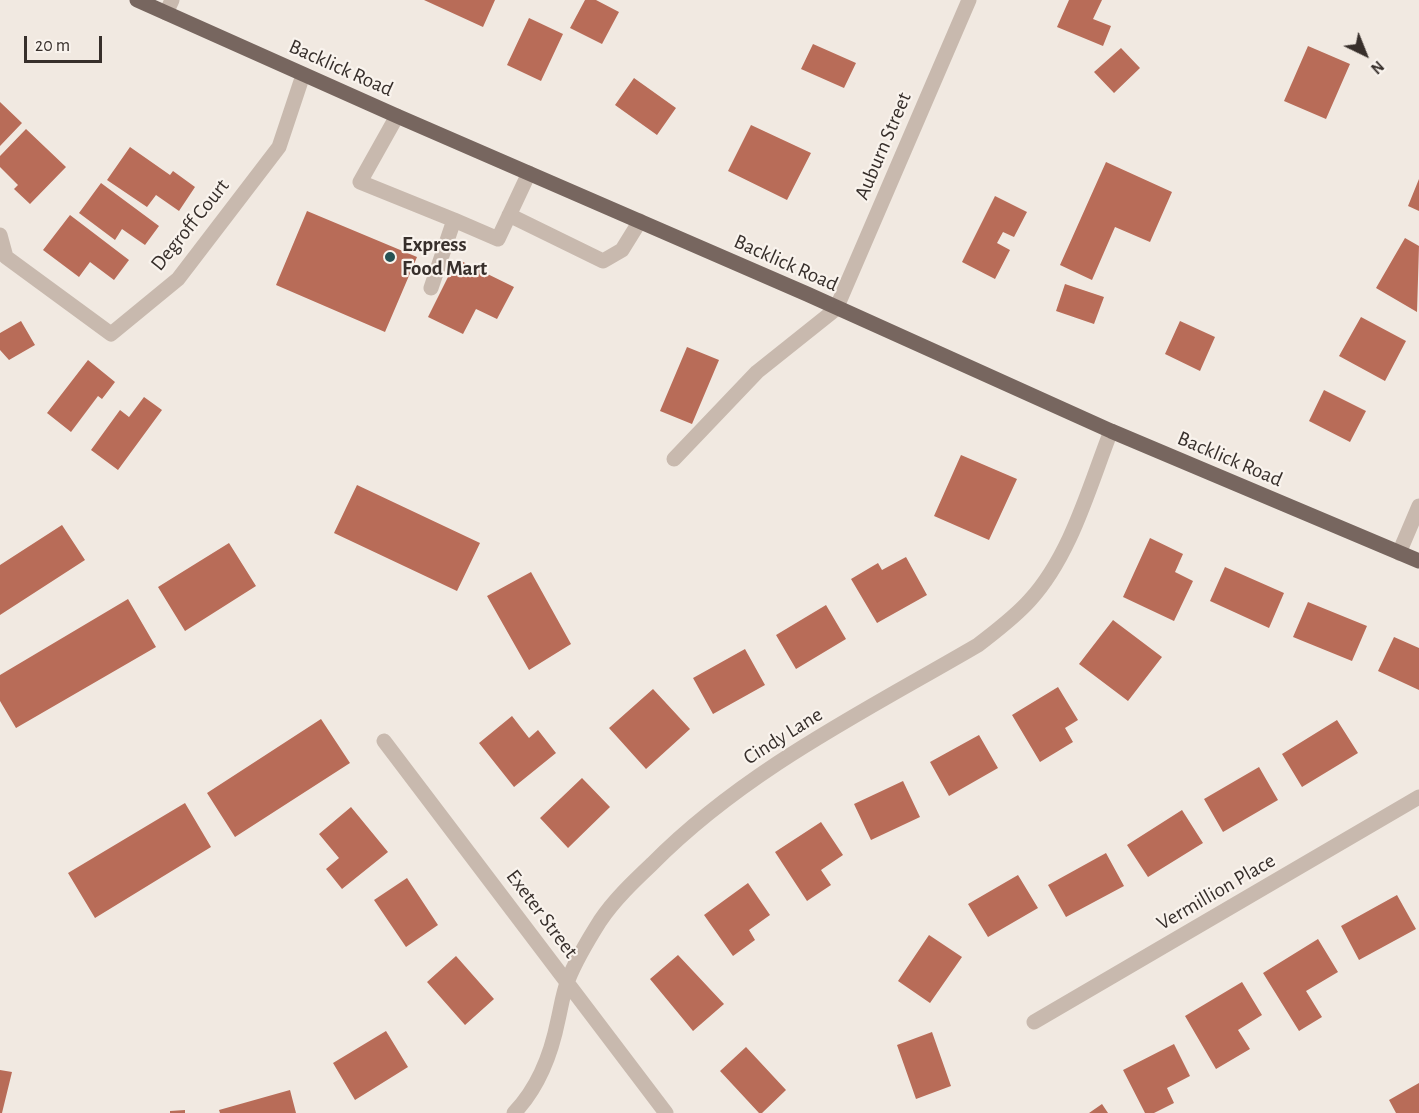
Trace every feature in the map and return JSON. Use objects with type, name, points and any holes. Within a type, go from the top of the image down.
[{"type":"main road","name":"Backlick Road","points":[[137,0],[169,6],[303,75],[640,221],[1111,431],[1419,561]]},
{"type":"street","name":"Auburn Street","points":[[836,309],[969,0]]},
{"type":"street","name":"Degroff Court","points":[[0,235],[6,257],[111,334],[178,279],[279,147],[303,75]]},
{"type":"street","points":[[397,116],[360,182],[498,239],[529,173]]},
{"type":"street","points":[[509,215],[603,261],[622,250],[640,221]]},
{"type":"street","points":[[431,288],[454,220]]},
{"type":"street","points":[[674,459],[757,372],[836,309]]},
{"type":"street","name":"Cindy Lane","points":[[514,1113],[524,1102],[544,1070],[553,1044],[567,982],[602,918],[670,845],[717,803],[774,764],[978,645],[1002,627],[1031,599],[1049,574],[1069,537],[1111,431]]},
{"type":"street","points":[[1399,553],[1419,506]]},
{"type":"street","name":"Exeter Street","points":[[384,741],[666,1113]]},
{"type":"street","name":"Vermillion Place","points":[[1034,1022],[1419,797]]},
{"type":"building","points":[[424,0],[495,0],[483,27]]},
{"type":"building","points":[[585,0],[596,0],[619,12],[602,44],[570,28]]},
{"type":"building","points":[[1069,0],[1102,0],[1093,19],[1111,26],[1103,46],[1057,27]]},
{"type":"building","points":[[529,18],[563,34],[541,81],[507,65]]},
{"type":"building","points":[[813,44],[856,63],[844,88],[801,69]]},
{"type":"building","points":[[1308,46],[1350,64],[1326,119],[1284,101]]},
{"type":"building","points":[[1121,48],[1140,68],[1114,93],[1094,72]]},
{"type":"building","points":[[634,78],[676,108],[657,135],[615,105]]},
{"type":"building","points":[[0,102],[22,123],[0,146]]},
{"type":"building","points":[[751,125],[811,153],[787,200],[728,171]]},
{"type":"building","points":[[26,129],[66,167],[30,204],[14,189],[18,185],[0,167],[0,156]]},
{"type":"building","points":[[130,147],[170,175],[173,171],[195,187],[179,211],[156,195],[147,207],[107,180]]},
{"type":"building","points":[[1106,162],[1172,192],[1150,242],[1115,227],[1092,280],[1060,265]]},
{"type":"building","points":[[1419,179],[1419,211],[1408,206]]},
{"type":"building","points":[[101,183],[159,226],[145,245],[122,229],[115,240],[79,213]]},
{"type":"building","points":[[995,196],[1027,212],[1014,237],[1003,232],[997,243],[1010,250],[995,279],[962,262]]},
{"type":"building","points":[[307,211],[417,257],[385,332],[276,285]]},
{"type":"building","points":[[70,215],[129,260],[114,280],[90,262],[79,277],[43,250]]},
{"type":"building","points":[[1405,238],[1419,246],[1417,312],[1376,288]]},
{"type":"building","points":[[457,259],[514,287],[497,319],[476,309],[463,334],[428,317]]},
{"type":"building","points":[[1065,284],[1104,297],[1094,324],[1056,311]]},
{"type":"building","points":[[1361,317],[1406,341],[1385,381],[1339,356]]},
{"type":"building","points":[[21,321],[35,345],[9,360],[0,350],[0,333]]},
{"type":"building","points":[[1180,321],[1215,337],[1200,371],[1165,354]]},
{"type":"building","points":[[687,347],[719,360],[692,424],[660,411]]},
{"type":"building","points":[[88,360],[115,382],[102,399],[98,396],[71,432],[47,413]]},
{"type":"building","points":[[1324,390],[1366,411],[1350,442],[1309,421]]},
{"type":"building","points":[[144,397],[162,410],[118,470],[91,450],[120,410],[129,417]]},
{"type":"building","points":[[961,455],[1017,479],[989,540],[934,516]]},
{"type":"building","points":[[357,485],[480,543],[457,591],[334,533]]},
{"type":"building","points":[[62,525],[85,560],[0,615],[0,565]]},
{"type":"building","points":[[1150,538],[1183,554],[1175,572],[1193,581],[1174,621],[1123,597]]},
{"type":"building","points":[[229,543],[256,586],[185,631],[158,587]]},
{"type":"building","points":[[906,557],[927,595],[877,623],[851,579],[878,563],[882,570]]},
{"type":"building","points":[[1225,567],[1284,593],[1269,628],[1210,601]]},
{"type":"building","points":[[531,572],[571,644],[529,670],[487,596]]},
{"type":"building","points":[[128,599],[156,647],[16,728],[0,701],[0,675]]},
{"type":"building","points":[[1308,602],[1367,626],[1352,661],[1293,637]]},
{"type":"building","points":[[826,605],[846,639],[796,669],[776,635]]},
{"type":"building","points":[[1113,620],[1162,657],[1128,701],[1079,664]]},
{"type":"building","points":[[1394,637],[1419,648],[1419,690],[1378,671]]},
{"type":"building","points":[[745,649],[765,685],[713,714],[693,678]]},
{"type":"building","points":[[1058,687],[1078,720],[1065,728],[1073,742],[1040,762],[1012,715]]},
{"type":"building","points":[[653,689],[690,729],[646,769],[609,728]]},
{"type":"building","points":[[512,716],[529,738],[538,730],[556,753],[514,787],[479,743]]},
{"type":"building","points":[[321,719],[350,763],[235,837],[207,793]]},
{"type":"building","points":[[1337,720],[1358,753],[1302,787],[1282,754]]},
{"type":"building","points":[[979,735],[998,768],[949,796],[930,762]]},
{"type":"building","points":[[1259,767],[1278,800],[1223,832],[1204,799]]},
{"type":"building","points":[[582,778],[610,807],[568,848],[540,818]]},
{"type":"building","points":[[903,781],[920,817],[871,840],[854,804]]},
{"type":"building","points":[[185,803],[211,847],[95,918],[68,873]]},
{"type":"building","points":[[351,807],[388,852],[342,889],[326,869],[339,858],[319,834]]},
{"type":"building","points":[[1182,810],[1203,843],[1148,877],[1127,845]]},
{"type":"building","points":[[821,822],[843,855],[821,870],[831,885],[807,901],[775,852]]},
{"type":"building","points":[[1106,853],[1124,886],[1066,917],[1048,885]]},
{"type":"building","points":[[1018,875],[1038,908],[988,937],[968,904]]},
{"type":"building","points":[[407,878],[438,925],[406,947],[374,900]]},
{"type":"building","points":[[748,883],[770,915],[749,930],[755,940],[733,956],[704,915]]},
{"type":"building","points":[[1397,895],[1416,929],[1359,960],[1341,926]]},
{"type":"building","points":[[929,935],[962,957],[930,1003],[898,981]]},
{"type":"building","points":[[1318,939],[1338,972],[1306,991],[1322,1017],[1299,1031],[1263,973]]},
{"type":"building","points":[[678,955],[724,1004],[693,1031],[650,979]]},
{"type":"building","points":[[456,956],[494,999],[465,1025],[427,982]]},
{"type":"building","points":[[1242,982],[1262,1015],[1238,1030],[1250,1049],[1216,1069],[1185,1016]]},
{"type":"building","points":[[386,1031],[408,1067],[355,1100],[333,1063]]},
{"type":"building","points":[[932,1032],[951,1086],[916,1099],[897,1045]]},
{"type":"building","points":[[1174,1044],[1190,1076],[1167,1088],[1174,1103],[1154,1113],[1145,1113],[1123,1070]]},
{"type":"building","points":[[746,1047],[786,1090],[762,1113],[759,1113],[720,1071]]},
{"type":"building","points":[[0,1070],[12,1072],[2,1113],[0,1113]]},
{"type":"building","points":[[1419,1083],[1419,1113],[1396,1113],[1389,1100]]},
{"type":"building","points":[[290,1090],[296,1113],[220,1113],[219,1110]]},
{"type":"building","points":[[1102,1104],[1108,1113],[1089,1113]]},
{"type":"building","points":[[185,1110],[185,1113],[170,1113],[170,1111]]},
{"type":"place","name":"Express Food Mart","points":[[390,257]]}]
